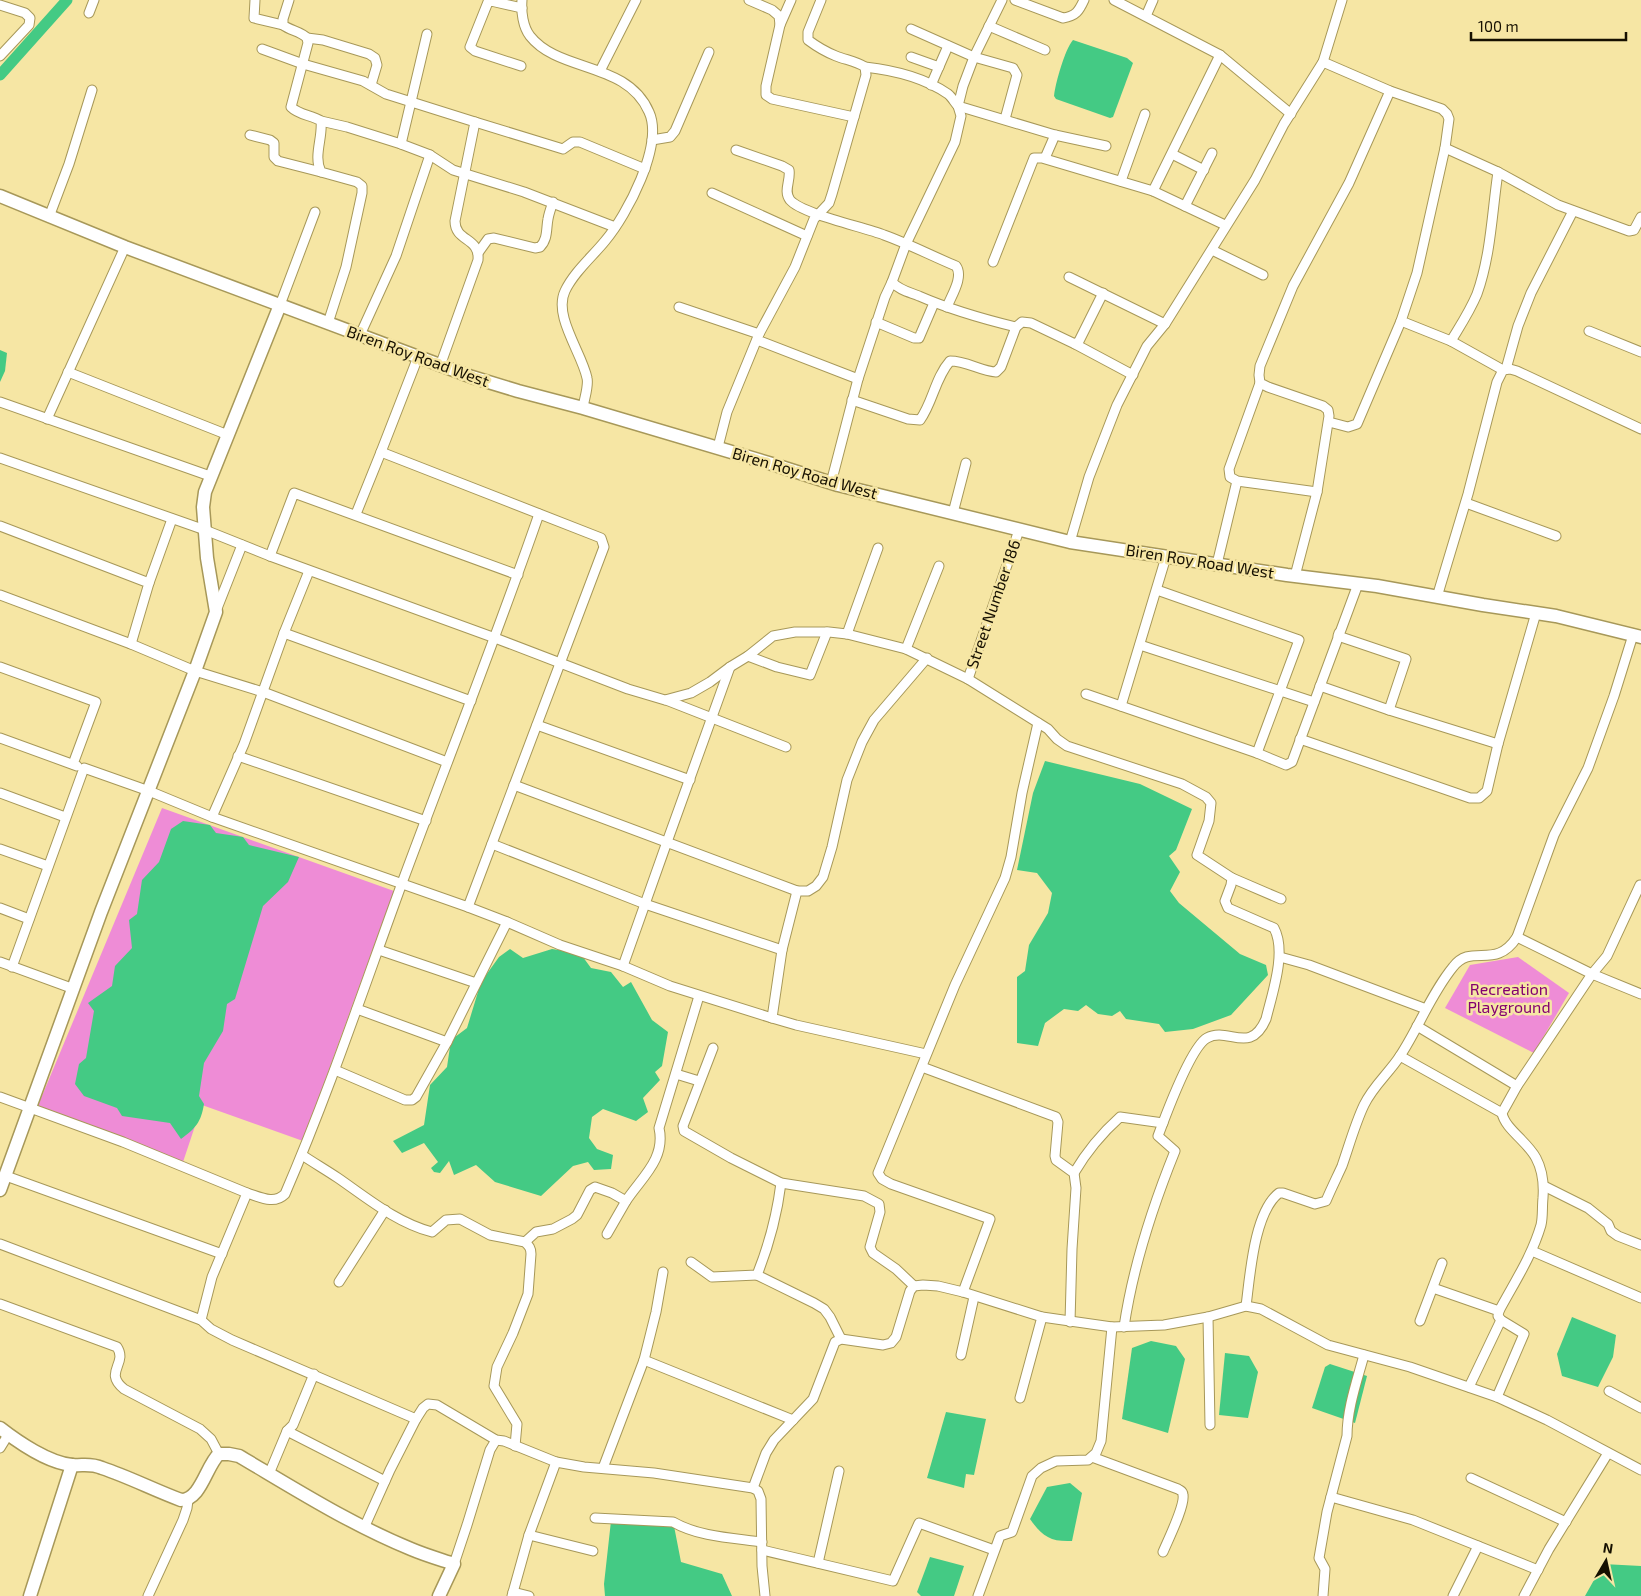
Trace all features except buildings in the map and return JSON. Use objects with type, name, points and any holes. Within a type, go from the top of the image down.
[{"type":"main road","name":"Biren Roy Road West","points":[[0,196],[125,247],[440,366],[518,391],[718,447],[831,483],[1070,542],[1358,584],[1556,616],[1637,636]]},
{"type":"main road","points":[[0,1190],[101,912],[195,671],[216,612],[207,558],[203,507],[205,492],[280,305]]},
{"type":"main road","points":[[4,1432],[31,1450],[72,1465],[84,1464],[103,1468],[181,1500],[188,1500],[194,1496],[213,1459],[219,1454],[239,1456],[322,1506],[364,1528],[411,1549],[454,1564],[439,1596]]},
{"type":"main road","points":[[30,1596],[72,1465]]},
{"type":"street","points":[[89,13],[94,0]]},
{"type":"street","points":[[255,0],[254,18],[283,25],[308,38],[322,40],[369,54],[375,58],[377,65],[371,85]]},
{"type":"street","points":[[283,25],[289,0]]},
{"type":"street","points":[[600,71],[636,0]]},
{"type":"street","points":[[749,0],[763,3],[772,10],[779,16],[780,25]]},
{"type":"street","points":[[791,0],[780,25],[766,86],[766,94],[772,99],[854,116]]},
{"type":"street","points":[[821,0],[808,32],[808,40],[836,56],[859,63],[865,67],[882,69],[931,86],[949,95],[958,106],[961,116],[955,142],[906,244],[892,282],[884,297],[852,400],[831,483]]},
{"type":"street","points":[[958,106],[974,57],[1002,0]]},
{"type":"street","points":[[1015,0],[1063,18],[1071,17],[1078,12],[1084,0]]},
{"type":"street","points":[[1114,0],[1220,55],[1291,114]]},
{"type":"street","points":[[1146,16],[1152,0]]},
{"type":"street","points":[[1070,542],[1089,476],[1117,405],[1147,346],[1165,324],[1212,250],[1225,225],[1255,180],[1284,124],[1323,62],[1342,0]]},
{"type":"street","points":[[521,66],[475,51],[470,47],[488,2],[522,4],[524,24],[530,36],[541,47],[562,58],[600,71],[623,82],[638,95],[649,112],[653,130],[645,169],[615,227],[563,293],[562,310],[588,380],[583,408]]},
{"type":"street","points":[[0,5],[25,13],[30,18],[29,25],[0,56]]},
{"type":"street","points":[[989,26],[1045,50]]},
{"type":"street","points":[[911,28],[974,57],[1016,70],[1017,75],[1005,119]]},
{"type":"street","points":[[401,144],[427,34]]},
{"type":"street","points":[[308,38],[291,107],[295,112],[401,144],[430,155],[444,166],[464,174],[553,202],[615,227]]},
{"type":"street","points":[[931,86],[948,46]]},
{"type":"street","points":[[262,50],[371,85],[386,94],[540,141],[557,148],[563,149],[573,142],[580,142],[645,169]]},
{"type":"street","points":[[652,140],[670,138],[675,131],[709,52]]},
{"type":"street","points":[[1153,191],[1220,55]]},
{"type":"street","points":[[911,57],[939,68]]},
{"type":"street","points":[[1323,62],[1390,91],[1442,109],[1447,114],[1449,120],[1445,148],[1418,273],[1401,321],[1357,424],[1348,427],[1329,422]]},
{"type":"street","points":[[718,447],[727,412],[758,337],[795,267],[814,219],[829,203],[866,75],[865,67]]},
{"type":"street","points":[[50,217],[92,90]]},
{"type":"street","points":[[1316,492],[1237,481],[1230,477],[1229,469],[1260,382],[1260,366],[1293,286],[1349,183],[1390,91]]},
{"type":"street","points":[[958,106],[1055,135],[1106,146]]},
{"type":"street","points":[[1120,181],[1145,114]]},
{"type":"street","points":[[321,121],[319,166],[322,172]]},
{"type":"street","points":[[440,366],[478,260],[476,246],[459,233],[455,227],[475,122]]},
{"type":"street","points":[[250,135],[270,140],[274,143],[274,157],[278,161],[357,182],[362,186],[348,262],[328,323]]},
{"type":"street","points":[[1045,158],[1055,135]]},
{"type":"street","points":[[1445,148],[1498,172],[1558,206],[1629,231],[1634,230],[1641,217]]},
{"type":"street","points":[[736,150],[789,170],[790,177],[786,191],[789,198],[795,204],[818,214],[872,230],[956,266],[959,270],[959,276],[947,307]]},
{"type":"street","points":[[1185,206],[1212,153]]},
{"type":"street","points":[[1172,154],[1204,170]]},
{"type":"street","points":[[360,335],[396,256],[430,155]]},
{"type":"street","points":[[993,262],[1034,158],[1045,158],[1153,191],[1225,225]]},
{"type":"street","points":[[1451,341],[1477,294],[1490,238],[1498,172]]},
{"type":"street","points":[[712,193],[807,236]]},
{"type":"street","points":[[478,252],[488,240],[494,238],[535,248],[540,247],[544,244],[548,216],[553,202]]},
{"type":"street","points":[[1437,597],[1466,503],[1497,382],[1505,370],[1518,326],[1531,293],[1573,211]]},
{"type":"street","points":[[280,305],[315,212]]},
{"type":"street","points":[[47,419],[125,247]]},
{"type":"street","points":[[1212,250],[1263,274]]},
{"type":"street","points":[[1069,277],[1165,324]]},
{"type":"street","points":[[892,282],[897,287],[973,317],[1016,326]]},
{"type":"street","points":[[1075,344],[1079,341],[1103,293]]},
{"type":"street","points":[[876,322],[914,338],[919,338],[934,302]]},
{"type":"street","points":[[679,307],[758,337],[858,380]]},
{"type":"street","points":[[1401,321],[1451,341],[1505,370],[1517,371],[1641,429]]},
{"type":"street","points":[[852,400],[908,419],[920,420],[926,412],[944,368],[950,361],[960,361],[996,372],[1001,367],[1016,326],[1022,322],[1030,323],[1075,344],[1133,375]]},
{"type":"street","points":[[1589,331],[1641,352]]},
{"type":"street","points":[[356,514],[418,357]]},
{"type":"street","points":[[68,372],[228,435]]},
{"type":"street","points":[[1260,382],[1268,387],[1323,406],[1328,410],[1329,422],[1316,492],[1295,576]]},
{"type":"street","points":[[0,402],[210,476]]},
{"type":"street","points":[[381,452],[601,538],[604,542],[468,908]]},
{"type":"street","points":[[0,458],[205,530],[309,571],[495,638],[560,664],[628,689],[666,700],[786,747]]},
{"type":"street","points":[[953,513],[966,464]]},
{"type":"street","points":[[1218,564],[1237,481]]},
{"type":"street","points":[[270,556],[294,493],[356,514],[518,576]]},
{"type":"street","points":[[1466,503],[1556,536]]},
{"type":"street","points":[[0,1097],[123,1142],[247,1193],[273,1201],[280,1199],[285,1194],[358,1009],[402,883],[495,638],[539,514]]},
{"type":"street","points":[[131,644],[149,583],[172,519]]},
{"type":"street","points":[[0,526],[149,583]]},
{"type":"street","name":"Street Number 186","points":[[968,679],[1019,530]]},
{"type":"street","points":[[216,612],[242,545]]},
{"type":"street","points":[[847,634],[878,548]]},
{"type":"street","points":[[1121,706],[1166,557]]},
{"type":"street","points":[[906,648],[939,566]]},
{"type":"street","points":[[212,817],[238,756],[309,571]]},
{"type":"street","points":[[1086,694],[1257,753],[1286,765],[1290,764],[1358,584]]},
{"type":"street","points":[[1157,590],[1299,640],[1257,753]]},
{"type":"street","points":[[0,595],[131,644],[195,671],[263,692],[447,762]]},
{"type":"street","points":[[1300,739],[1470,798],[1479,798],[1487,791],[1498,744],[1536,613]]},
{"type":"street","points":[[666,700],[691,693],[710,682],[773,636],[795,632],[826,632],[847,634],[906,648],[968,679],[1048,729],[1067,746],[1182,784],[1206,797],[1210,803],[1209,821],[1197,855],[1232,878],[1281,899]]},
{"type":"street","points":[[748,656],[777,667],[810,675],[826,632]]},
{"type":"street","points":[[284,633],[471,701]]},
{"type":"street","points":[[1339,633],[1338,636],[1406,659],[1389,710]]},
{"type":"street","points":[[1246,1306],[1256,1239],[1266,1208],[1279,1193],[1315,1204],[1321,1204],[1326,1200],[1341,1167],[1365,1103],[1400,1056],[1452,967],[1460,959],[1471,956],[1497,955],[1510,948],[1517,937],[1554,835],[1588,768],[1637,636]]},
{"type":"street","points":[[1140,645],[1314,702]]},
{"type":"street","points":[[514,785],[796,891],[808,891],[816,886],[824,877],[847,780],[862,742],[874,720],[927,658]]},
{"type":"street","points":[[0,667],[96,702],[73,764]]},
{"type":"street","points":[[623,966],[730,667]]},
{"type":"street","points":[[1320,686],[1498,744]]},
{"type":"street","points":[[962,1292],[990,1218],[891,1184],[882,1179],[878,1173],[955,986],[1005,878],[1038,723]]},
{"type":"street","points":[[537,725],[690,780]]},
{"type":"street","points":[[0,738],[149,790],[212,817],[402,883],[507,922],[560,945],[623,966],[699,996],[796,1025],[926,1054]]},
{"type":"street","points":[[238,756],[426,821]]},
{"type":"street","points":[[12,967],[84,768]]},
{"type":"street","points":[[0,793],[65,817]]},
{"type":"street","points":[[492,844],[645,904],[782,950]]},
{"type":"street","points":[[0,849],[48,866]]},
{"type":"street","points":[[1124,1327],[1132,1282],[1147,1227],[1175,1151],[1158,1136],[1195,1050],[1206,1038],[1214,1035],[1244,1039],[1255,1035],[1262,1029],[1266,1019],[1280,957],[1277,933],[1274,928],[1228,908],[1225,901],[1232,885],[1232,878]]},
{"type":"street","points":[[1468,1387],[1532,1251],[1541,1223],[1544,1186],[1542,1174],[1536,1158],[1526,1143],[1503,1119],[1502,1113],[1517,1086],[1592,974],[1607,956],[1640,885]]},
{"type":"street","points":[[772,1018],[782,950],[796,891]]},
{"type":"street","points":[[0,908],[29,919]]},
{"type":"street","points":[[335,1070],[405,1100],[412,1100],[416,1097],[447,1042],[507,922]]},
{"type":"street","points":[[1517,937],[1592,974],[1641,994]]},
{"type":"street","points":[[379,950],[476,984]]},
{"type":"street","points":[[1280,957],[1309,965],[1426,1009]]},
{"type":"street","points":[[0,962],[74,989]]},
{"type":"street","points":[[608,1234],[626,1202],[660,1151],[661,1138],[659,1128],[699,996]]},
{"type":"street","points":[[358,1009],[447,1042]]},
{"type":"street","points":[[1417,1026],[1517,1086]]},
{"type":"street","points":[[713,1048],[699,1080],[683,1126],[684,1132],[781,1183],[864,1196],[879,1204],[880,1212],[870,1248],[873,1253],[896,1269],[914,1286]]},
{"type":"street","points":[[1400,1056],[1502,1113]]},
{"type":"street","points":[[922,1066],[1056,1118],[1058,1122],[1054,1156],[1056,1160],[1074,1173]]},
{"type":"street","points":[[676,1074],[699,1080]]},
{"type":"street","points":[[1070,1322],[1076,1188],[1074,1173],[1085,1154],[1102,1133],[1120,1117],[1163,1123]]},
{"type":"street","points":[[302,1155],[384,1210],[418,1228],[432,1232],[446,1220],[460,1219],[490,1235],[525,1242],[530,1248],[528,1294],[497,1367],[494,1386],[517,1424],[515,1446]]},
{"type":"street","points":[[6,1176],[222,1254]]},
{"type":"street","points":[[757,1275],[765,1255],[776,1214],[781,1183]]},
{"type":"street","points":[[1544,1186],[1588,1208],[1608,1224],[1611,1231],[1618,1236],[1641,1245]]},
{"type":"street","points":[[525,1242],[536,1232],[553,1229],[572,1219],[577,1215],[590,1190],[595,1188],[612,1193],[626,1202]]},
{"type":"street","points":[[201,1320],[212,1277],[247,1193]]},
{"type":"street","points":[[339,1282],[384,1210]]},
{"type":"street","points":[[0,1244],[201,1320],[211,1329],[232,1340],[416,1419]]},
{"type":"street","points":[[1532,1251],[1641,1298]]},
{"type":"street","points":[[691,1262],[712,1277],[757,1275],[814,1303],[824,1309],[841,1339]]},
{"type":"street","points":[[1420,1321],[1442,1263]]},
{"type":"street","points":[[603,1468],[644,1360],[656,1312],[663,1272]]},
{"type":"street","points":[[753,1488],[766,1452],[774,1440],[813,1399],[836,1342],[841,1339],[882,1345],[891,1343],[896,1337],[910,1291],[914,1286],[923,1285],[938,1286],[962,1292],[1042,1317],[1112,1327],[1164,1325],[1208,1317],[1246,1306],[1261,1309],[1328,1345],[1410,1368],[1497,1397],[1547,1420],[1639,1469],[1641,1459]]},
{"type":"street","points":[[1433,1288],[1500,1316],[1524,1334],[1497,1397]]},
{"type":"street","points":[[961,1356],[974,1297]]},
{"type":"street","points":[[0,1304],[117,1347],[120,1356],[114,1376],[116,1383],[200,1429],[211,1439],[219,1454]]},
{"type":"street","points":[[1020,1398],[1042,1317]]},
{"type":"street","points":[[1208,1317],[1210,1425]]},
{"type":"street","points":[[978,1596],[1000,1536],[1012,1532],[1032,1476],[1041,1468],[1056,1461],[1079,1462],[1088,1460],[1096,1453],[1101,1441],[1112,1327]]},
{"type":"street","points":[[1323,1596],[1325,1569],[1319,1558],[1331,1497],[1347,1436],[1352,1402],[1364,1355]]},
{"type":"street","points":[[644,1360],[793,1420]]},
{"type":"street","points":[[269,1474],[314,1374]]},
{"type":"street","points":[[1609,1391],[1641,1408]]},
{"type":"street","points":[[364,1528],[385,1480],[416,1419],[428,1404],[437,1405],[496,1440],[504,1441],[556,1462],[654,1473],[753,1488],[758,1491],[761,1499],[765,1596]]},
{"type":"street","points":[[287,1431],[385,1480]]},
{"type":"street","points":[[0,1448],[4,1432]]},
{"type":"street","points":[[454,1564],[490,1450],[496,1440]]},
{"type":"street","points":[[1524,1596],[1608,1453]]},
{"type":"street","points":[[1092,1457],[1182,1492],[1184,1495],[1180,1511],[1163,1552]]},
{"type":"street","points":[[529,1596],[512,1594],[529,1535],[556,1462]]},
{"type":"street","points":[[818,1563],[839,1471]]},
{"type":"street","points":[[1471,1478],[1566,1522]]},
{"type":"street","points":[[1331,1497],[1413,1520],[1538,1570]]},
{"type":"street","points":[[148,1596],[183,1520],[188,1500]]},
{"type":"street","points":[[595,1518],[673,1522],[684,1528],[762,1546],[818,1563],[893,1580],[919,1523],[994,1550]]},
{"type":"street","points":[[529,1535],[592,1551]]},
{"type":"street","points":[[1453,1596],[1478,1546]]},
{"type":"green space","points":[[162,808],[394,891],[303,1141],[202,1105],[183,1162],[37,1108]]},
{"type":"green space","name":"Recreation Playground","points":[[1518,957],[1569,993],[1534,1053],[1445,1008],[1470,965]]},
{"type":"shaded area","points":[[1073,40],[1127,58],[1133,63],[1113,117],[1110,118],[1056,99],[1054,96],[1061,67]]},
{"type":"shaded area","points":[[0,350],[7,353],[5,371],[0,382]]},
{"type":"shaded area","points":[[1045,761],[1140,784],[1192,809],[1176,850],[1169,856],[1180,872],[1170,891],[1179,903],[1240,954],[1266,965],[1268,975],[1231,1015],[1193,1029],[1165,1032],[1159,1024],[1126,1019],[1120,1011],[1112,1016],[1098,1014],[1086,1005],[1078,1011],[1064,1009],[1045,1023],[1038,1046],[1017,1043],[1017,977],[1025,971],[1029,945],[1048,913],[1052,893],[1037,873],[1017,870],[1033,793]]},
{"type":"shaded area","points":[[183,821],[210,825],[216,833],[243,837],[249,845],[299,857],[288,882],[263,906],[235,999],[227,1004],[223,1031],[204,1063],[199,1096],[204,1104],[201,1116],[194,1128],[181,1139],[170,1123],[122,1116],[117,1108],[84,1096],[75,1084],[79,1064],[86,1058],[94,1011],[88,1003],[112,986],[115,966],[132,948],[129,920],[137,914],[142,880],[159,862],[171,829]]},
{"type":"shaded area","points":[[510,949],[523,958],[552,949],[580,953],[591,968],[611,972],[623,987],[631,982],[652,1020],[668,1032],[662,1066],[655,1072],[660,1080],[643,1098],[648,1112],[636,1121],[603,1109],[592,1117],[589,1138],[597,1149],[613,1155],[611,1169],[594,1170],[588,1162],[573,1166],[541,1196],[495,1182],[476,1165],[454,1175],[449,1161],[440,1173],[434,1172],[431,1168],[438,1162],[424,1143],[402,1153],[393,1141],[424,1125],[430,1085],[447,1067],[451,1040],[467,1028],[481,982],[499,957]]},
{"type":"shaded area","points":[[1572,1317],[1616,1335],[1613,1357],[1598,1387],[1562,1376],[1557,1354]]},
{"type":"shaded area","points":[[1151,1341],[1176,1346],[1185,1359],[1168,1433],[1122,1419],[1132,1348]]},
{"type":"shaded area","points":[[1225,1353],[1249,1356],[1258,1372],[1248,1418],[1219,1415]]},
{"type":"shaded area","points":[[1330,1364],[1367,1376],[1355,1423],[1312,1408],[1325,1367]]},
{"type":"shaded area","points":[[946,1412],[986,1419],[974,1475],[966,1474],[964,1488],[927,1478]]},
{"type":"shaded area","points":[[1070,1483],[1082,1493],[1072,1541],[1052,1539],[1043,1534],[1030,1519],[1047,1487]]},
{"type":"shaded area","points":[[611,1521],[674,1526],[681,1562],[722,1574],[732,1596],[605,1596],[604,1584]]},
{"type":"shaded area","points":[[930,1557],[964,1566],[954,1596],[921,1596],[917,1592]]},
{"type":"shaded area","points":[[1603,1564],[1641,1566],[1641,1596],[1585,1596]]},
{"type":"waterway","points":[[0,75],[67,0]]}]
